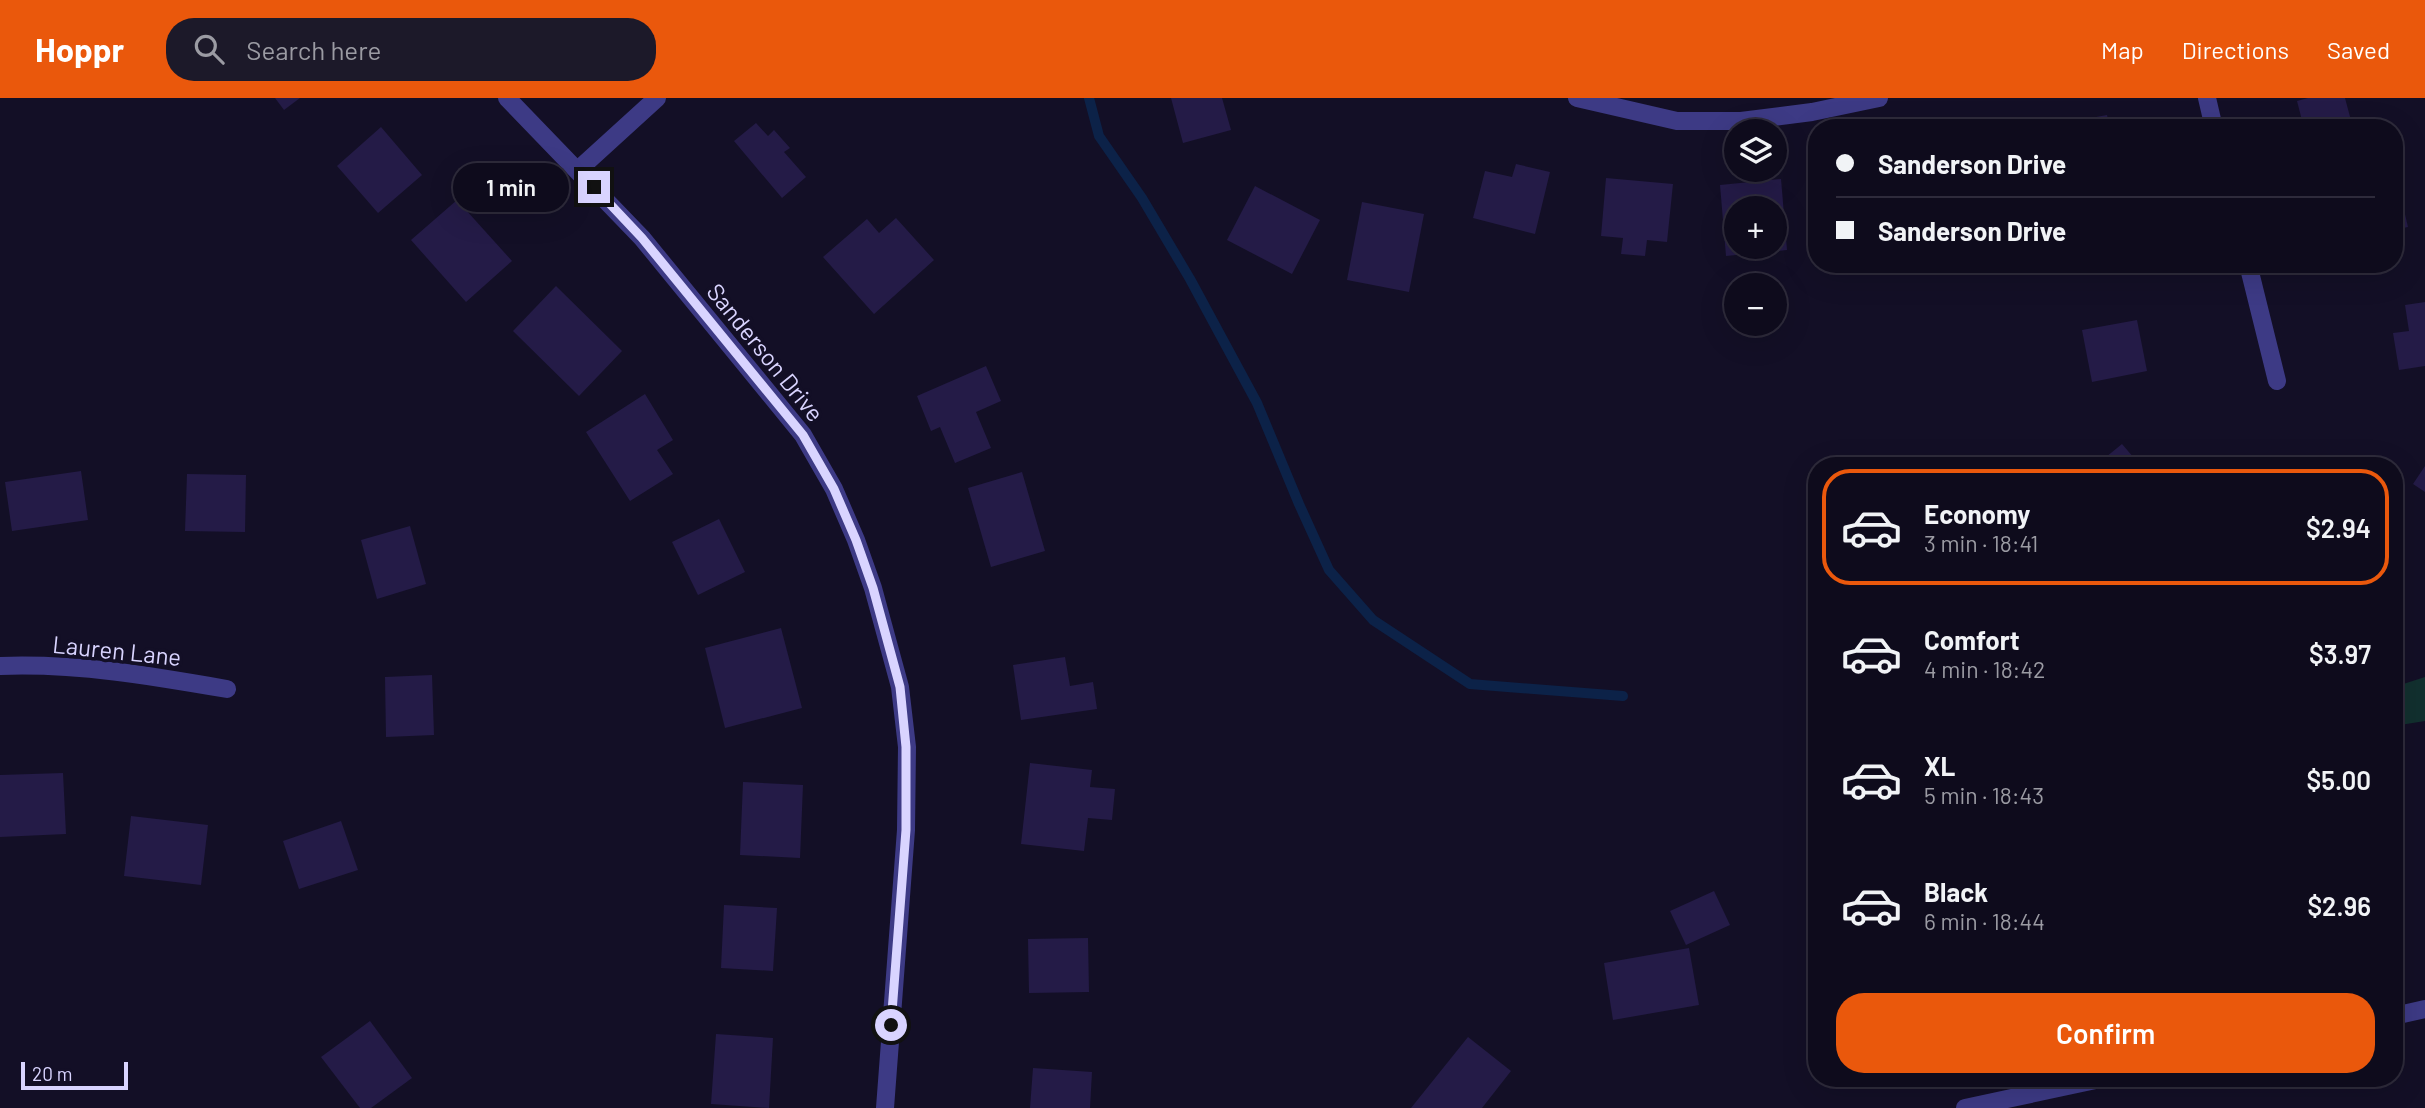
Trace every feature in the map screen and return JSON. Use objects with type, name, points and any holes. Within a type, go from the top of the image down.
[{"type":"street","name":"Sanderson Drive","points":[[507,98],[642,238],[803,435],[834,489],[856,540],[873,588],[900,687],[906,747],[906,830],[885,1108]]},
{"type":"street","points":[[578,170],[657,98]]},
{"type":"street","points":[[1577,98],[1677,121],[1728,121],[1812,112],[1879,98]]},
{"type":"street","points":[[2207,98],[2212,119]]},
{"type":"street","points":[[2250,273],[2277,381]]},
{"type":"street","name":"Lauren Lane","points":[[0,666],[124,671],[227,689]]},
{"type":"street","points":[[2403,1014],[2425,1009]]},
{"type":"street","points":[[1965,1108],[2063,1087]]},
{"type":"green space","points":[[2425,677],[2425,721],[2403,725],[2403,684]]},
{"type":"building","points":[[275,98],[300,98],[284,110]]},
{"type":"building","points":[[1171,98],[1222,98],[1231,130],[1183,143]]},
{"type":"building","points":[[2308,98],[2345,98],[2351,119],[2302,119],[2297,101]]},
{"type":"building","points":[[2107,115],[2108,119],[2085,119]]},
{"type":"building","points":[[756,123],[768,136],[774,130],[790,148],[784,152],[806,177],[782,198],[734,141]]},
{"type":"building","points":[[381,127],[422,175],[378,213],[337,166]]},
{"type":"building","points":[[1516,164],[1550,172],[1535,234],[1473,218],[1485,171],[1512,177]]},
{"type":"building","points":[[1606,178],[1673,184],[1667,242],[1647,240],[1645,256],[1621,254],[1623,238],[1601,236]]},
{"type":"building","points":[[1781,182],[1782,196],[1724,196],[1724,232],[1720,185]]},
{"type":"building","points":[[1255,186],[1320,220],[1292,274],[1227,240]]},
{"type":"building","points":[[457,200],[512,261],[466,302],[411,240]]},
{"type":"building","points":[[1362,202],[1424,214],[1409,292],[1347,280]]},
{"type":"building","points":[[2403,206],[2408,227],[2403,228]]},
{"type":"building","points":[[896,218],[934,260],[874,314],[823,257],[867,219],[879,233]]},
{"type":"building","points":[[556,286],[622,351],[579,396],[513,331]]},
{"type":"building","points":[[2425,302],[2425,366],[2399,370],[2393,333],[2409,331],[2405,305]]},
{"type":"building","points":[[2137,320],[2147,371],[2092,382],[2082,330]]},
{"type":"building","points":[[986,366],[1001,401],[976,412],[991,448],[955,463],[940,427],[931,431],[917,396]]},
{"type":"building","points":[[645,394],[673,440],[657,450],[673,474],[630,501],[586,432]]},
{"type":"building","points":[[2122,444],[2133,457],[2106,457]]},
{"type":"building","points":[[2425,466],[2425,492],[2413,484]]},
{"type":"building","points":[[81,471],[88,520],[12,531],[5,482]]},
{"type":"building","points":[[1022,472],[1045,551],[991,567],[968,488]]},
{"type":"building","points":[[187,474],[246,475],[245,532],[185,531]]},
{"type":"building","points":[[719,519],[745,572],[698,595],[672,542]]},
{"type":"building","points":[[410,526],[426,584],[377,599],[361,540]]},
{"type":"building","points":[[781,628],[802,708],[725,728],[705,648]]},
{"type":"building","points":[[1065,657],[1070,686],[1093,682],[1097,709],[1021,720],[1013,665]]},
{"type":"building","points":[[432,675],[434,735],[386,737],[385,677]]},
{"type":"building","points":[[1030,763],[1092,770],[1090,787],[1115,789],[1112,820],[1088,818],[1084,851],[1021,844]]},
{"type":"building","points":[[63,773],[66,834],[0,837],[0,775]]},
{"type":"building","points":[[743,782],[803,785],[800,858],[740,855]]},
{"type":"building","points":[[131,816],[208,825],[201,885],[124,876]]},
{"type":"building","points":[[341,821],[358,870],[299,889],[283,841]]},
{"type":"building","points":[[1714,891],[1730,925],[1686,945],[1670,911]]},
{"type":"building","points":[[724,905],[777,908],[773,971],[721,968]]},
{"type":"building","points":[[1088,938],[1089,992],[1029,993],[1028,939]]},
{"type":"building","points":[[1689,948],[1699,1005],[1613,1020],[1604,963]]},
{"type":"building","points":[[370,1021],[412,1078],[371,1108],[360,1108],[321,1057]]},
{"type":"building","points":[[716,1034],[773,1038],[769,1108],[711,1104]]},
{"type":"building","points":[[1468,1037],[1511,1071],[1482,1108],[1411,1108]]},
{"type":"building","points":[[1033,1068],[1092,1072],[1090,1108],[1030,1108]]},
{"type":"waterway","points":[[1089,98],[1099,136],[1142,198],[1190,279],[1257,403],[1329,570],[1373,620],[1470,684],[1623,696]]},
{"type":"route","points":[[594,187],[642,238],[803,435],[834,489],[856,540],[873,588],[900,687],[906,747],[906,830],[891,1025]]}]
